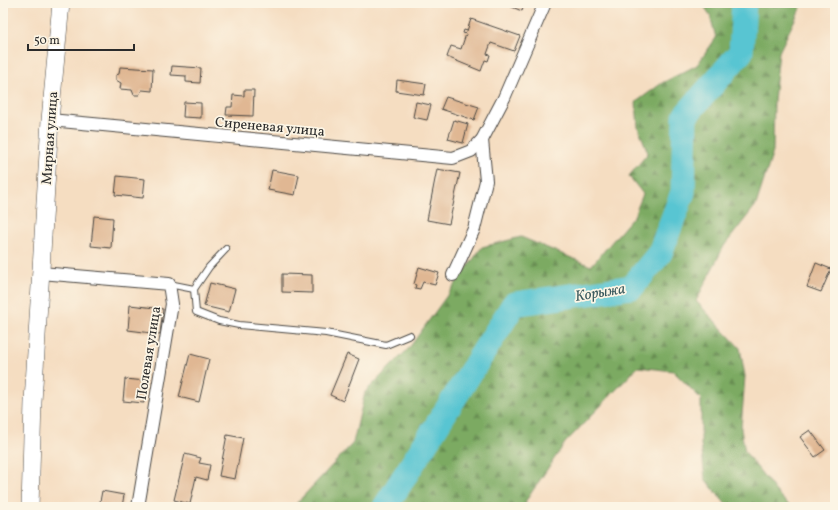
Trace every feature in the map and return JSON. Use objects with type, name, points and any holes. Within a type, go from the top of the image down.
[{"type":"street","name":"Мирная улица","points":[[30,507],[33,402],[50,120],[61,3]]},
{"type":"street","name":"Сиреневая улица","points":[[50,120],[453,158],[471,151],[482,140],[504,98],[545,3]]},
{"type":"street","points":[[453,275],[474,228],[486,181],[482,140]]},
{"type":"street","points":[[41,273],[169,284]]},
{"type":"street","name":"Полевая улица","points":[[138,507],[172,304],[169,284]]},
{"type":"lane","points":[[226,249],[209,267],[194,289],[196,312],[219,321],[326,333],[386,345],[410,334]]},
{"type":"lane","points":[[169,284],[194,289]]},
{"type":"green space","points":[[702,3],[803,3],[779,52],[774,101],[773,152],[756,205],[724,246],[696,301],[740,348],[745,376],[741,429],[745,452],[778,494],[791,507],[728,507],[705,479],[701,444],[701,399],[673,371],[638,367],[565,443],[525,502],[528,507],[293,507],[353,443],[365,392],[409,348],[482,247],[521,237],[591,266],[634,216],[643,194],[629,176],[648,153],[638,127],[636,102],[662,83],[697,65],[716,38],[710,15]]},
{"type":"building","points":[[508,3],[525,3],[522,11],[507,5]]},
{"type":"building","points":[[471,19],[520,36],[514,51],[491,43],[487,54],[490,55],[488,61],[485,60],[481,71],[447,57],[451,46],[461,49],[466,34],[463,33],[464,30],[467,31]]},
{"type":"building","points":[[172,66],[201,68],[200,83],[186,82],[186,76],[171,75]]},
{"type":"building","points":[[120,67],[153,69],[152,91],[142,90],[139,95],[134,95],[132,90],[120,89],[121,83],[116,80],[116,75],[119,74]]},
{"type":"building","points":[[397,80],[426,84],[424,95],[396,91]]},
{"type":"building","points":[[244,90],[254,90],[253,116],[226,115],[227,107],[232,107],[233,95],[244,96]]},
{"type":"building","points":[[446,97],[479,107],[474,120],[441,109]]},
{"type":"building","points":[[184,102],[201,103],[201,118],[183,117]]},
{"type":"building","points":[[416,102],[431,105],[427,120],[413,117]]},
{"type":"building","points":[[454,120],[468,124],[463,143],[448,139]]},
{"type":"building","points":[[437,169],[460,173],[449,224],[427,220]]},
{"type":"building","points":[[272,170],[299,175],[295,195],[268,190]]},
{"type":"building","points":[[117,176],[145,179],[143,198],[115,195]]},
{"type":"building","points":[[94,216],[113,218],[111,248],[91,246]]},
{"type":"building","points":[[816,263],[831,269],[821,292],[807,287]]},
{"type":"building","points":[[419,267],[439,273],[435,285],[423,282],[420,289],[415,288],[416,285],[414,284]]},
{"type":"building","points":[[282,274],[312,275],[312,293],[282,292]]},
{"type":"building","points":[[210,283],[235,289],[229,312],[204,306]]},
{"type":"building","points":[[130,305],[163,309],[160,334],[128,330]]},
{"type":"building","points":[[190,354],[209,359],[199,402],[179,397]]},
{"type":"building","points":[[347,354],[359,359],[343,401],[330,395]]},
{"type":"building","points":[[125,379],[146,381],[144,403],[123,401]]},
{"type":"building","points":[[810,430],[825,450],[815,457],[800,437]]},
{"type":"building","points":[[227,435],[243,438],[235,479],[219,476]]},
{"type":"building","points":[[185,454],[201,458],[199,463],[210,465],[207,480],[196,477],[190,504],[174,500]]},
{"type":"building","points":[[102,491],[124,495],[122,507],[99,507]]},
{"type":"waterway","name":"Корыжа","points":[[385,507],[514,304],[632,287],[660,253],[683,192],[685,116],[741,52],[744,3]]}]
